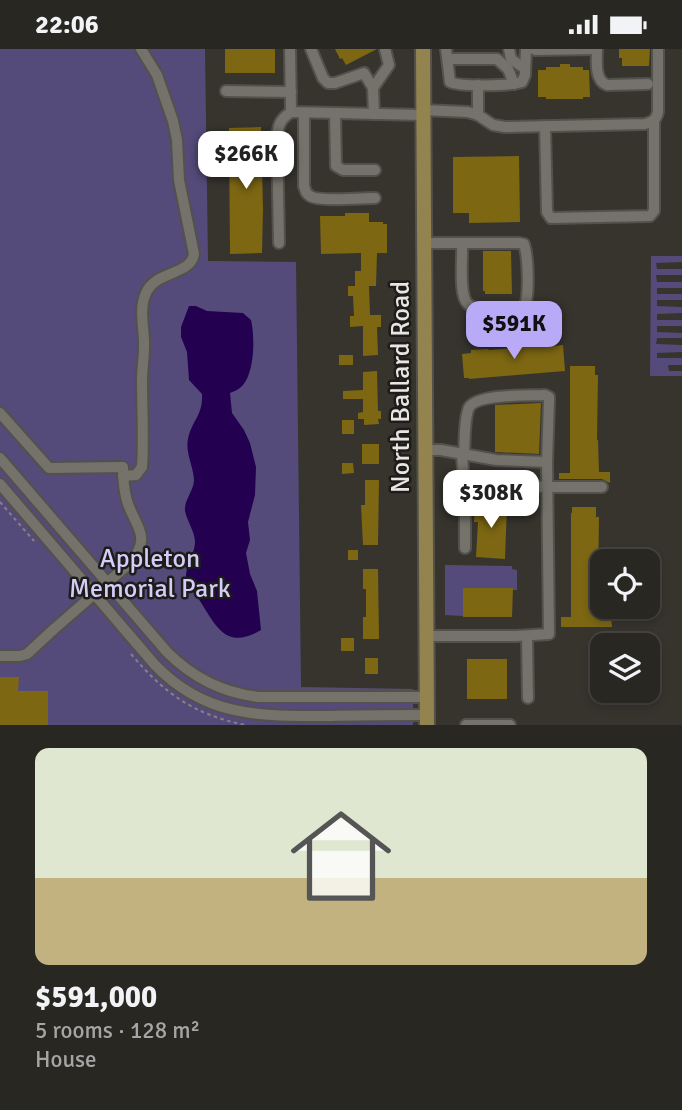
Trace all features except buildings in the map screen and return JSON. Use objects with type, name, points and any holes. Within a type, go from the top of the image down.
[{"type":"main road","name":"North Ballard Road","points":[[423,49],[427,720]]},
{"type":"street","points":[[123,476],[136,475],[142,467],[142,376],[145,346],[143,301],[150,285],[159,278],[189,265],[194,254],[179,180],[173,121],[157,75],[141,49]]},
{"type":"street","points":[[290,49],[291,112]]},
{"type":"street","points":[[311,49],[323,78],[328,83],[364,73],[373,88],[374,114]]},
{"type":"street","points":[[373,88],[389,65],[385,49]]},
{"type":"street","points":[[509,49],[512,59],[520,66]]},
{"type":"street","points":[[518,83],[523,49]]},
{"type":"street","points":[[518,83],[498,59],[447,54],[451,83],[518,83],[525,75],[523,49]]},
{"type":"street","points":[[535,50],[597,49],[598,73],[602,84],[648,85]]},
{"type":"street","points":[[545,126],[547,212],[551,218],[650,216],[654,211],[654,121],[658,112],[658,49]]},
{"type":"street","points":[[478,85],[478,115]]},
{"type":"street","points":[[226,92],[291,92]]},
{"type":"street","points":[[279,243],[278,124],[291,112],[468,112],[494,125],[645,124],[654,121]]},
{"type":"street","points":[[304,113],[304,186],[307,193],[313,198],[322,199],[375,198]]},
{"type":"street","points":[[335,113],[336,166],[343,170],[375,170]]},
{"type":"street","points":[[424,243],[463,243],[524,244],[527,298],[524,307],[514,310],[479,309],[467,303],[463,292],[463,243]]},
{"type":"street","points":[[426,636],[549,634],[549,397],[483,398],[473,402],[468,409],[463,454],[465,548]]},
{"type":"street","points":[[0,412],[49,468],[123,467],[127,500],[140,528],[141,539],[134,558],[27,655],[0,656]]},
{"type":"street","points":[[425,450],[441,450],[496,460],[547,462]]},
{"type":"street","points":[[0,458],[167,652],[190,672],[211,684],[259,697],[427,697]]},
{"type":"street","points":[[464,483],[602,487]]},
{"type":"street","points":[[0,484],[164,674],[191,693],[230,710],[276,720],[427,720]]},
{"type":"street","points":[[527,636],[528,698]]},
{"type":"street","points":[[276,720],[277,698]]},
{"type":"street","points":[[466,725],[510,725]]},
{"type":"green space","name":"Appleton Memorial Park","points":[[0,49],[205,49],[208,261],[296,262],[301,687],[413,689],[413,725],[0,725]]},
{"type":"green space","points":[[651,256],[682,256],[682,262],[656,263],[657,269],[682,269],[682,275],[656,275],[657,282],[682,282],[682,288],[657,288],[657,294],[682,294],[682,300],[657,300],[657,306],[682,307],[682,313],[657,314],[657,320],[682,320],[682,326],[657,326],[657,332],[682,333],[682,338],[657,338],[656,344],[682,345],[682,352],[657,353],[657,358],[682,358],[682,365],[668,365],[669,371],[682,371],[682,376],[650,376]]},
{"type":"green space","points":[[445,565],[512,566],[512,569],[517,570],[517,590],[463,588],[463,616],[445,615]]},
{"type":"shaded area","points":[[189,306],[207,311],[243,313],[251,320],[253,355],[249,374],[241,387],[230,393],[232,413],[250,443],[256,467],[255,495],[248,522],[250,540],[246,553],[257,591],[261,630],[239,638],[223,633],[217,627],[186,578],[195,542],[185,511],[194,481],[187,444],[201,408],[202,394],[189,380],[187,352],[181,337],[181,327]]}]
